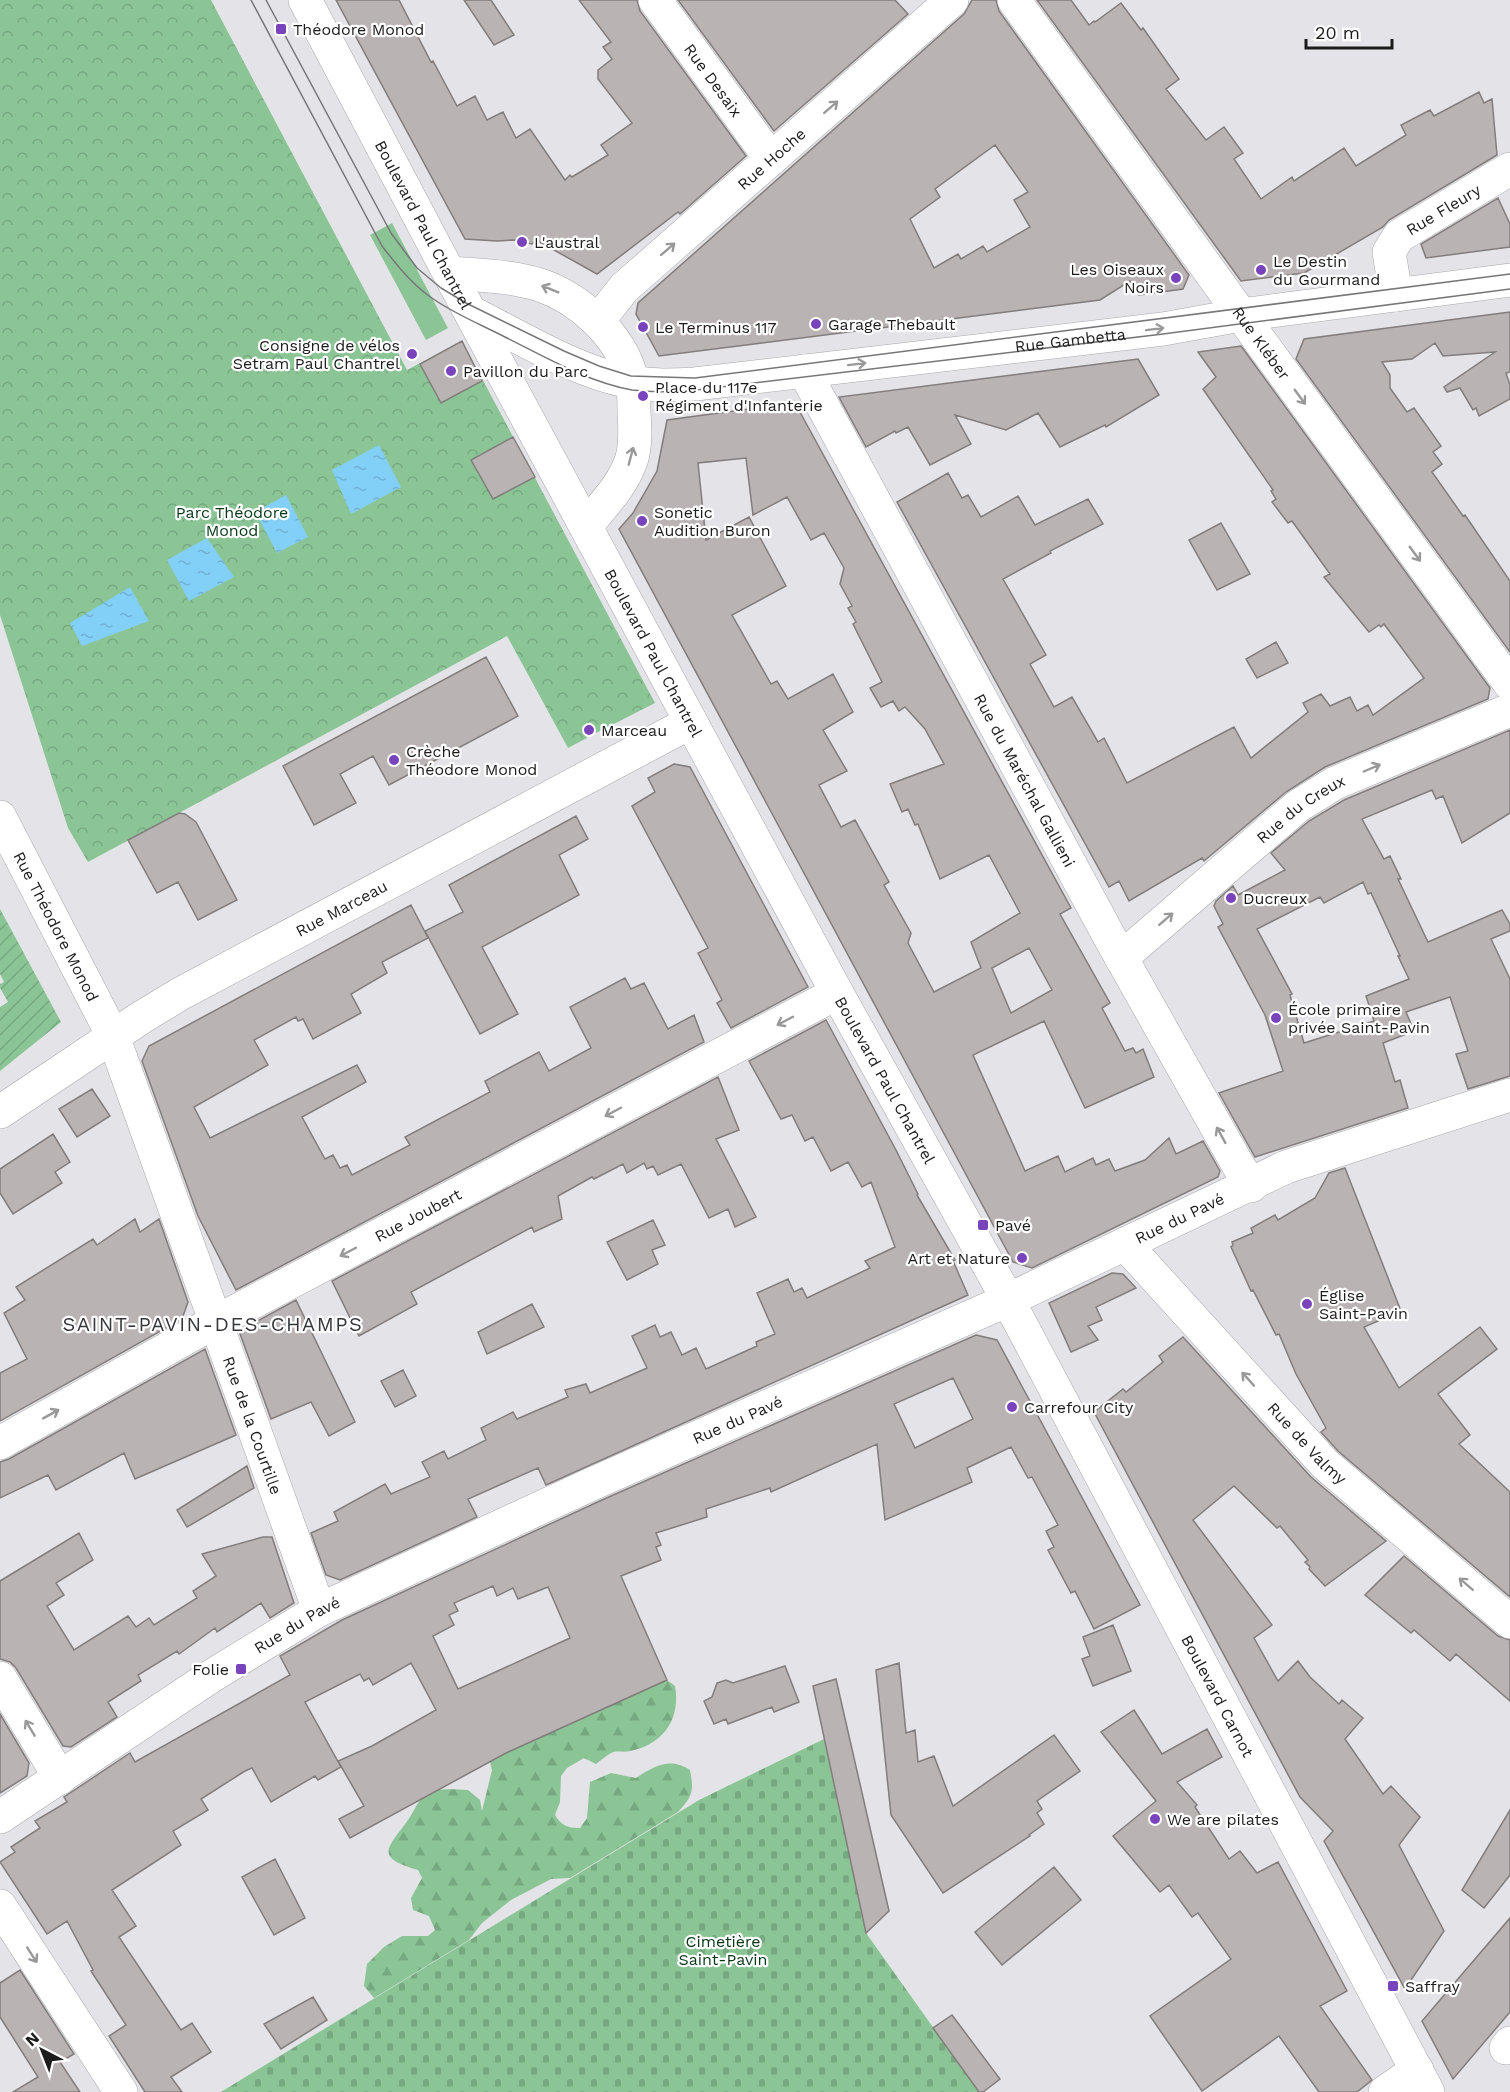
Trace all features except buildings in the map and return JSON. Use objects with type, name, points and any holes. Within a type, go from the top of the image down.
[{"type":"street","name":"Boulevard Paul Chantrel","points":[[306,0],[449,273],[837,993],[1008,1300]]},
{"type":"street","name":"Rue Desaix","points":[[655,0],[771,159]]},
{"type":"street","name":"Rue Hoche","points":[[598,321],[624,288],[952,0]]},
{"type":"street","name":"Rue Kléber","points":[[1014,0],[1510,684]]},
{"type":"street","name":"Rue Fleury","points":[[1396,295],[1389,252],[1400,236],[1510,169]]},
{"type":"street","points":[[449,273],[495,276],[539,285],[561,294],[580,305],[598,321],[618,348],[632,382],[635,439],[632,458],[623,478],[586,526]]},
{"type":"street","name":"Rue Gambetta","points":[[472,313],[550,353],[595,372],[632,382],[664,385],[695,384],[1162,328],[1241,315],[1510,280]]},
{"type":"street","name":"Rue du Maréchal Gallieni","points":[[804,371],[1121,958],[1251,1185]]},
{"type":"street","name":"Rue du Creux","points":[[1121,958],[1298,806],[1335,783],[1510,710]]},
{"type":"street","name":"Rue Marceau","points":[[0,1112],[180,994],[691,722]]},
{"type":"street","name":"Rue Théodore Monod","points":[[0,818],[113,1036]]},
{"type":"street","name":"Rue Joubert","points":[[0,1443],[216,1322],[837,993]]},
{"type":"street","name":"Rue de la Courtille","points":[[113,1036],[319,1610]]},
{"type":"street","name":"Rue du Pavé","points":[[0,1817],[210,1677],[319,1610],[594,1483],[1008,1300],[1286,1167],[1510,1095]]},
{"type":"street","name":"Rue de Valmy","points":[[1125,1244],[1325,1464],[1510,1622]]},
{"type":"street","name":"Boulevard Carnot","points":[[1008,1300],[1423,2081]]},
{"type":"street","points":[[0,1678],[60,1778]]},
{"type":"street","points":[[0,1906],[121,2092]]},
{"type":"street","points":[[1385,2092],[1423,2081]]},
{"type":"green space","name":"Parc Théodore Monod","points":[[0,0],[211,0],[407,370],[462,341],[655,703],[596,733],[590,722],[582,727],[587,738],[568,748],[507,636],[88,862],[68,828],[0,615]]},
{"type":"green space","points":[[392,223],[448,328],[426,340],[370,235]]},
{"type":"green space","points":[[0,909],[61,1022],[0,1071],[0,1007],[8,1002],[0,988],[0,984],[4,982],[0,974]]},
{"type":"green space","points":[[667,1680],[675,1686],[676,1698],[675,1709],[667,1729],[652,1743],[642,1748],[628,1752],[613,1752],[596,1764],[584,1758],[567,1768],[561,1776],[560,1802],[555,1815],[565,1825],[580,1828],[587,1818],[590,1782],[611,1773],[636,1778],[656,1767],[669,1764],[690,1770],[691,1793],[678,1812],[570,1878],[551,1879],[511,1900],[482,1923],[469,1940],[374,1998],[364,1986],[367,1964],[384,1947],[402,1936],[428,1936],[435,1930],[429,1916],[413,1910],[411,1898],[422,1878],[418,1870],[395,1861],[389,1851],[418,1803],[429,1794],[439,1790],[468,1790],[480,1800],[482,1811],[492,1770],[490,1762]]},
{"type":"green space","name":"Cimetière Saint-Pavin","points":[[824,1739],[866,1933],[979,2092],[221,2092],[699,1800]]},
{"type":"water","points":[[379,445],[401,487],[351,514],[332,470]]},
{"type":"water","points":[[286,495],[308,537],[277,553],[255,512]]},
{"type":"water","points":[[207,538],[234,577],[189,601],[167,560]]},
{"type":"water","points":[[130,587],[149,621],[82,646],[70,623]]},
{"type":"tram line","points":[[251,0],[382,246],[409,279],[429,296],[457,313],[567,368],[599,381],[632,390],[648,392],[696,390],[1163,334],[1510,289]]},
{"type":"tram line","points":[[266,0],[391,233],[417,268],[441,288],[466,303],[564,351],[599,366],[631,376],[695,378],[1510,274]]},
{"type":"place","name":"Théodore Monod","points":[[281,29]]},
{"type":"place","name":"L'austral","points":[[522,242]]},
{"type":"place","name":"Le Destin du Gourmand","points":[[1261,270]]},
{"type":"place","name":"Les Oiseaux Noirs","points":[[1176,278]]},
{"type":"place","name":"Garage Thebault","points":[[816,324]]},
{"type":"place","name":"Le Terminus 117","points":[[643,327]]},
{"type":"place","name":"Consigne de vélos Setram Paul Chantrel","points":[[412,354]]},
{"type":"place","name":"Pavillon du Parc","points":[[451,371]]},
{"type":"place","name":"Place du 117e Régiment d'Infanterie","points":[[643,396]]},
{"type":"place","name":"Sonetic Audition Buron","points":[[642,521]]},
{"type":"place","name":"Marceau","points":[[589,730]]},
{"type":"place","name":"Crèche Théodore Monod","points":[[394,760]]},
{"type":"place","name":"Ducreux","points":[[1231,898]]},
{"type":"place","name":"École primaire privée Saint-Pavin","points":[[1276,1018]]},
{"type":"place","name":"Pavé","points":[[983,1225]]},
{"type":"place","name":"Art et Nature","points":[[1022,1258]]},
{"type":"place","name":"Église Saint-Pavin","points":[[1307,1304]]},
{"type":"place","name":"Carrefour City","points":[[1012,1407]]},
{"type":"place","name":"Folie","points":[[241,1669]]},
{"type":"place","name":"We are pilates","points":[[1155,1819]]},
{"type":"place","name":"Saffray","points":[[1393,1986]]},
{"type":"district","name":"SAINT-PAVIN-DES-CHAMPS","points":[[213,1324]]}]
